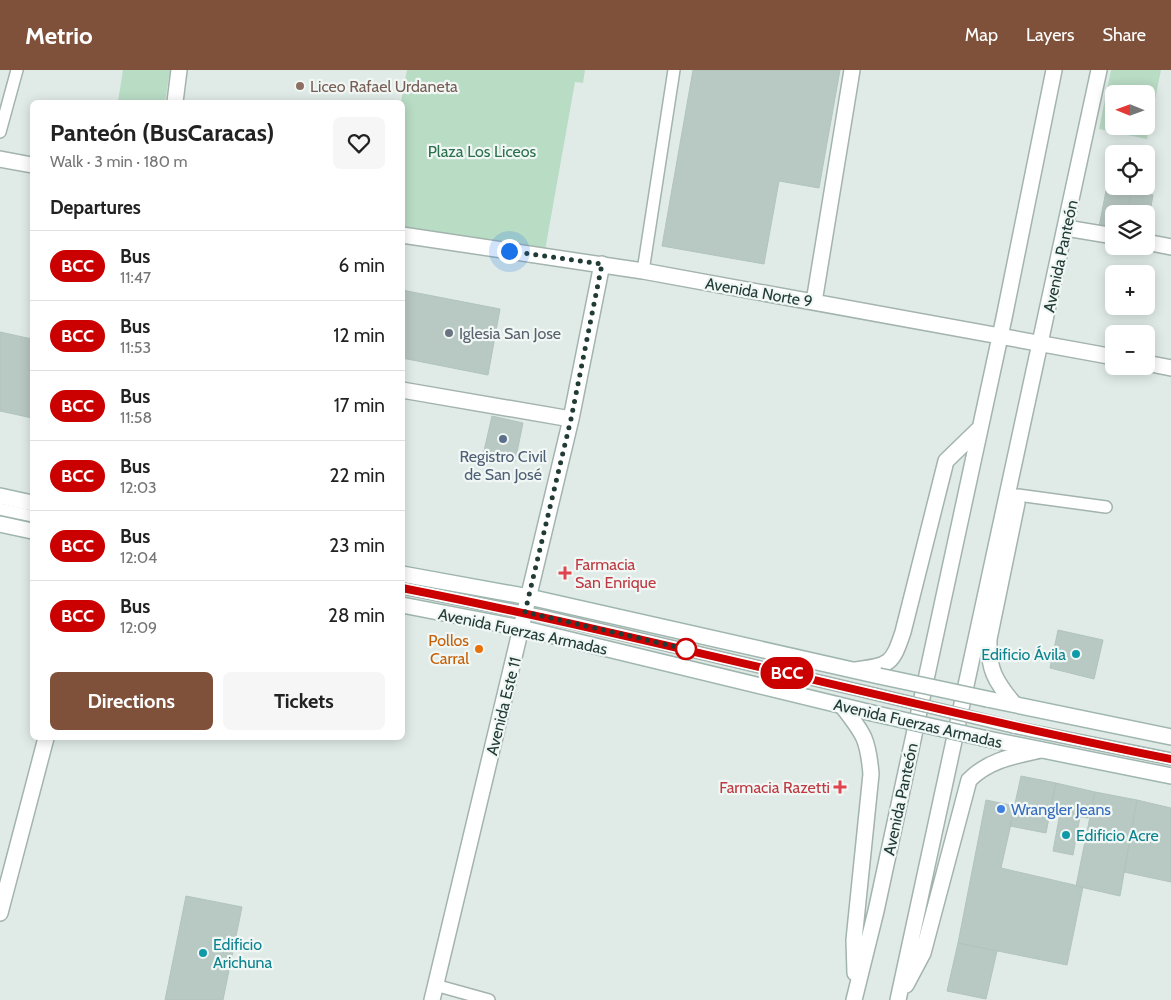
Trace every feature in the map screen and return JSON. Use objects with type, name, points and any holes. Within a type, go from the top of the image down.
[{"type":"street","points":[[175,100],[179,70]]},
{"type":"street","points":[[814,302],[852,70]]},
{"type":"street","name":"Avenida Panteón","points":[[855,996],[878,902],[1054,70]]},
{"type":"street","name":"Avenida Panteón","points":[[898,1000],[1099,70]]},
{"type":"street","points":[[0,158],[30,165]]},
{"type":"street","points":[[1066,228],[1105,234]]},
{"type":"street","name":"Avenida Norte 9","points":[[405,235],[602,264],[1105,355]]},
{"type":"street","points":[[1155,244],[1171,247]]},
{"type":"street","name":"Avenida Este 11","points":[[432,1000],[571,419],[602,264]]},
{"type":"street","points":[[1155,365],[1171,368]]},
{"type":"street","points":[[405,391],[571,419]]},
{"type":"street","points":[[851,670],[880,667],[894,658],[903,632],[946,462],[978,429]]},
{"type":"street","name":"Avenida Panteón","points":[[1014,704],[995,679],[988,661],[989,639],[1022,475],[1020,441]]},
{"type":"street","points":[[0,496],[30,503]]},
{"type":"street","points":[[0,524],[30,531]]},
{"type":"street","name":"Avenida Fuerzas Armadas","points":[[405,575],[527,605],[1171,737]]},
{"type":"street","name":"Avenida Fuerzas Armadas","points":[[405,606],[521,628],[843,707],[1171,776]]},
{"type":"street","name":"Avenida Panteón","points":[[843,707],[864,734],[869,747],[871,774],[854,940],[855,996]]},
{"type":"street","points":[[0,913],[45,740]]},
{"type":"street","name":"Avenida Panteón","points":[[898,1000],[924,953],[969,780],[979,770],[999,760],[1041,750]]},
{"type":"lane","points":[[0,132],[17,70]]},
{"type":"lane","points":[[643,272],[674,70]]},
{"type":"lane","points":[[1018,495],[1106,507]]},
{"type":"lane","points":[[0,509],[30,516]]},
{"type":"lane","points":[[405,588],[527,605],[875,694],[1013,727],[1171,759]]},
{"type":"lane","points":[[435,985],[489,1000]]},
{"type":"green space","points":[[123,70],[170,70],[165,100],[118,100]]},
{"type":"green space","name":"Plaza Los Liceos","points":[[407,70],[585,70],[583,83],[575,82],[544,256],[405,235],[405,100],[401,100]]},
{"type":"green space","points":[[1111,70],[1161,70],[1155,100],[1155,85],[1108,85]]},
{"type":"green space","points":[[1105,100],[1105,130],[1099,129]]},
{"type":"green space","points":[[1128,135],[1148,135],[1147,139]]},
{"type":"building","points":[[693,70],[840,70],[819,188],[779,181],[764,264],[662,246]]},
{"type":"building","points":[[1105,195],[1130,195],[1129,205],[1105,205],[1105,228],[1099,227]]},
{"type":"building","points":[[1131,195],[1153,195],[1151,205],[1129,205]]},
{"type":"building","name":"Iglesia San Jose","points":[[405,291],[500,309],[488,375],[405,359]]},
{"type":"building","points":[[0,332],[30,339],[30,418],[0,411]]},
{"type":"building","name":"Registro Civil de San José","points":[[492,416],[523,423],[515,462],[483,455]]},
{"type":"building","name":"Edificio Ávila","points":[[1058,630],[1103,640],[1094,679],[1050,668]]},
{"type":"building","points":[[1021,776],[1056,783],[1046,833],[1010,826]]},
{"type":"building","name":"Edificio Acre","points":[[1056,783],[1095,792],[1088,818],[1080,817],[1073,855],[1053,851],[1060,813],[1050,811]]},
{"type":"building","points":[[1095,792],[1137,800],[1120,896],[1076,886]]},
{"type":"building","points":[[986,800],[1015,806],[1001,868],[1083,887],[1067,965],[958,943]]},
{"type":"building","points":[[1137,800],[1171,808],[1171,882],[1124,872]]},
{"type":"building","name":"Edificio Arichuna","points":[[186,896],[242,907],[223,1000],[165,1000]]},
{"type":"building","points":[[958,943],[997,951],[986,999],[947,991]]},
{"type":"bus line","name":"BCC","points":[[405,589],[564,621],[1013,727],[1171,759]]},
{"type":"place","name":"Liceo Rafael Urdaneta","points":[[300,86]]},
{"type":"place","name":"Iglesia San Jose","points":[[449,333]]},
{"type":"place","name":"Registro Civil de San José","points":[[503,439]]},
{"type":"place","name":"Farmacia San Enrique","points":[[565,573]]},
{"type":"place","name":"Pollos Carral","points":[[479,649]]},
{"type":"place","name":"Edificio Ávila","points":[[1076,654]]},
{"type":"place","name":"Farmacia Razetti","points":[[840,787]]},
{"type":"place","name":"Wrangler Jeans","points":[[1001,809]]},
{"type":"place","name":"Edificio Acre","points":[[1066,835]]},
{"type":"place","name":"Edificio Arichuna","points":[[203,953]]},
{"type":"route","points":[[509,251],[602,264],[571,419],[525,612],[686,649]]}]
